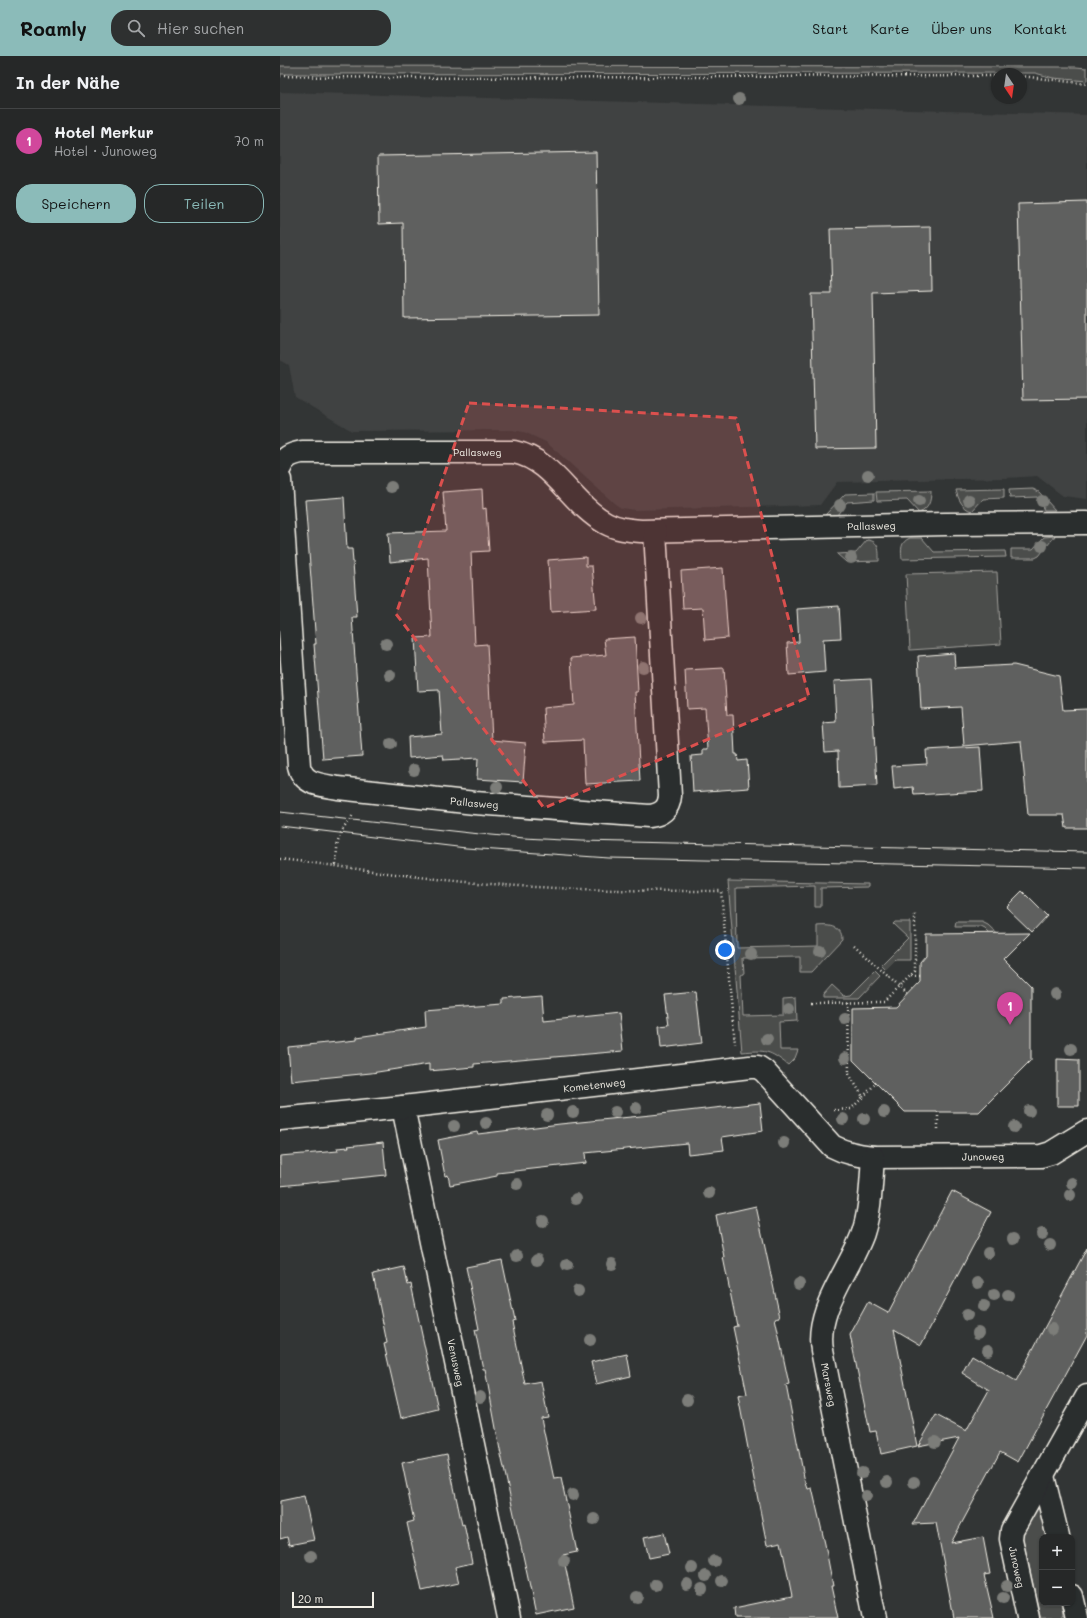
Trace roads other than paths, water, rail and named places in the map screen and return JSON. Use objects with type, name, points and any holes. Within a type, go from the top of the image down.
[{"type":"street","name":"Pallasweg","points":[[280,468],[284,460],[290,455],[302,452],[514,452],[530,456],[542,464],[592,513],[605,523],[620,529],[655,531],[945,524],[1087,523]]},
{"type":"street","name":"Pallasweg","points":[[280,480],[299,766],[302,774],[308,780],[320,785],[338,788],[475,803],[649,816],[663,812],[668,806],[670,796],[655,531]]},
{"type":"street","name":"Kometenweg","points":[[280,1119],[403,1107],[754,1067],[761,1068],[832,1146],[848,1153],[873,1157]]},
{"type":"street","name":"Venusweg","points":[[403,1107],[508,1618]]},
{"type":"street","name":"Junoweg","points":[[873,1157],[1041,1156],[1051,1153],[1087,1131]]},
{"type":"street","name":"Marsweg","points":[[873,1157],[870,1201],[863,1232],[858,1246],[826,1311],[820,1333],[822,1350],[875,1618]]},
{"type":"street","name":"Junoweg","points":[[1028,1618],[1011,1535],[1014,1527],[1087,1396]]},
{"type":"street","points":[[1043,1476],[1057,1534]]},
{"type":"street","points":[[1074,1606],[1077,1618]]},
{"type":"tram line","points":[[280,812],[470,833],[581,841],[1087,852]]},
{"type":"tram line","points":[[280,826],[466,848],[609,858],[1087,868]]},
{"type":"place","name":"Hotel Merkur","points":[[1010,1025]]}]
